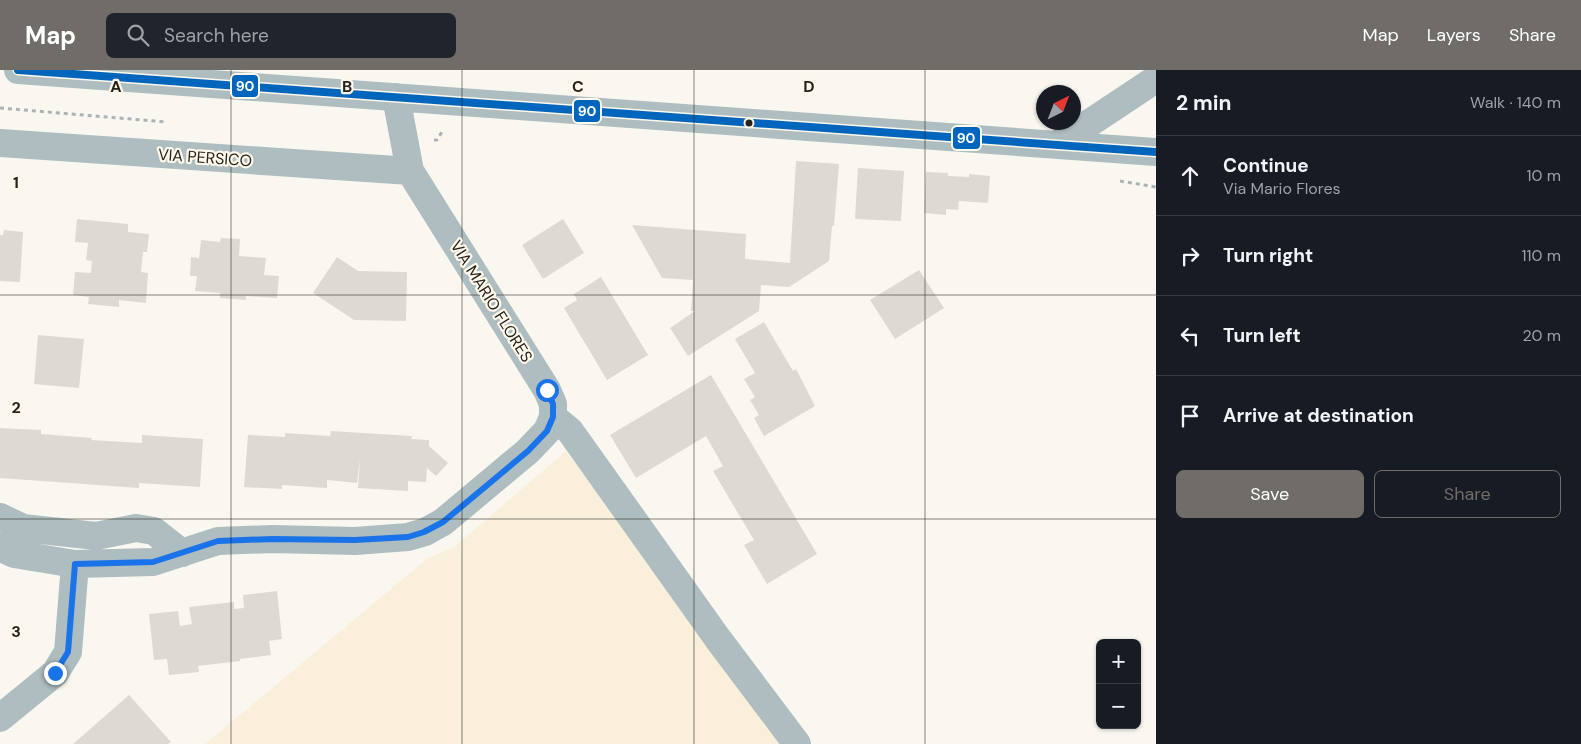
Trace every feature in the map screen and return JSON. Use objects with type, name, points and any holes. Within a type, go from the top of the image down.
[{"type":"street","points":[[18,70],[315,81],[396,97],[1156,152]]},
{"type":"street","points":[[1058,144],[1156,79]]},
{"type":"street","name":"VIA MARIO FLORES","points":[[396,97],[410,171],[547,390],[553,404],[553,417]]},
{"type":"street","name":"VIA PERSICO","points":[[0,143],[410,171]]},
{"type":"street","points":[[0,547],[14,554],[75,564],[153,562],[218,541],[272,539],[355,540],[408,537],[424,532],[443,522],[528,451],[547,431],[553,417],[570,431],[718,639],[797,744]]},
{"type":"street","points":[[0,517],[23,528],[96,536],[136,528],[154,531],[182,553]]},
{"type":"street","points":[[0,718],[55,673],[68,652],[75,564]]},
{"type":"shaded area","points":[[566,451],[789,744],[205,744],[428,558],[453,548]]},
{"type":"building","points":[[796,161],[839,164],[829,261],[789,287],[761,285],[759,311],[688,356],[670,328],[695,311],[691,311],[693,280],[662,278],[632,225],[746,234],[745,259],[790,263]]},
{"type":"building","points":[[858,168],[904,171],[901,221],[855,219]]},
{"type":"building","points":[[926,172],[948,173],[948,176],[969,177],[969,174],[990,176],[988,203],[959,201],[958,210],[946,209],[946,215],[924,213]]},
{"type":"building","points":[[77,219],[128,224],[128,232],[149,234],[147,252],[143,252],[141,272],[148,273],[146,303],[119,300],[119,307],[88,304],[89,297],[73,295],[75,272],[91,273],[92,261],[86,260],[88,243],[75,242]]},
{"type":"building","points":[[563,219],[584,253],[543,279],[522,245]]},
{"type":"building","points":[[4,230],[23,232],[20,282],[0,281],[0,235],[3,235]]},
{"type":"building","points":[[221,238],[240,239],[239,256],[266,258],[264,275],[279,276],[277,298],[246,296],[246,300],[220,298],[220,293],[195,291],[197,276],[190,276],[191,257],[199,258],[201,240],[220,242]]},
{"type":"building","points":[[337,257],[358,271],[407,272],[406,321],[354,320],[313,293]]},
{"type":"building","points":[[919,270],[944,308],[895,339],[870,300]]},
{"type":"building","points":[[601,277],[648,355],[607,380],[564,308],[577,300],[574,294]]},
{"type":"building","points":[[764,322],[793,371],[796,369],[815,406],[764,436],[754,418],[759,415],[750,400],[755,397],[744,379],[755,373],[735,339]]},
{"type":"building","points":[[38,335],[84,339],[79,388],[34,384]]},
{"type":"building","points":[[711,375],[817,554],[767,584],[744,545],[754,540],[713,471],[723,466],[706,436],[636,478],[610,435]]},
{"type":"building","points":[[0,428],[41,430],[41,434],[92,438],[91,440],[142,443],[142,435],[203,439],[200,487],[139,483],[139,488],[0,478]]},
{"type":"building","points":[[331,431],[412,436],[411,439],[429,440],[429,446],[448,463],[436,476],[427,468],[426,482],[408,481],[408,491],[358,488],[360,459],[357,483],[327,480],[327,488],[282,485],[282,489],[244,487],[248,435],[285,437],[285,433],[330,436]]},
{"type":"building","points":[[277,591],[282,639],[269,641],[271,655],[198,666],[199,672],[169,675],[167,659],[154,660],[149,614],[178,611],[180,626],[192,624],[189,607],[234,602],[234,609],[244,608],[243,595]]},
{"type":"building","points":[[129,695],[171,742],[168,744],[73,744]]},
{"type":"transit line","name":"90","points":[[18,70],[1156,152]]},
{"type":"route","points":[[55,673],[68,652],[75,564],[153,562],[218,541],[272,539],[355,540],[408,537],[424,532],[443,522],[528,451],[547,431],[553,417],[553,404],[547,390]]}]
